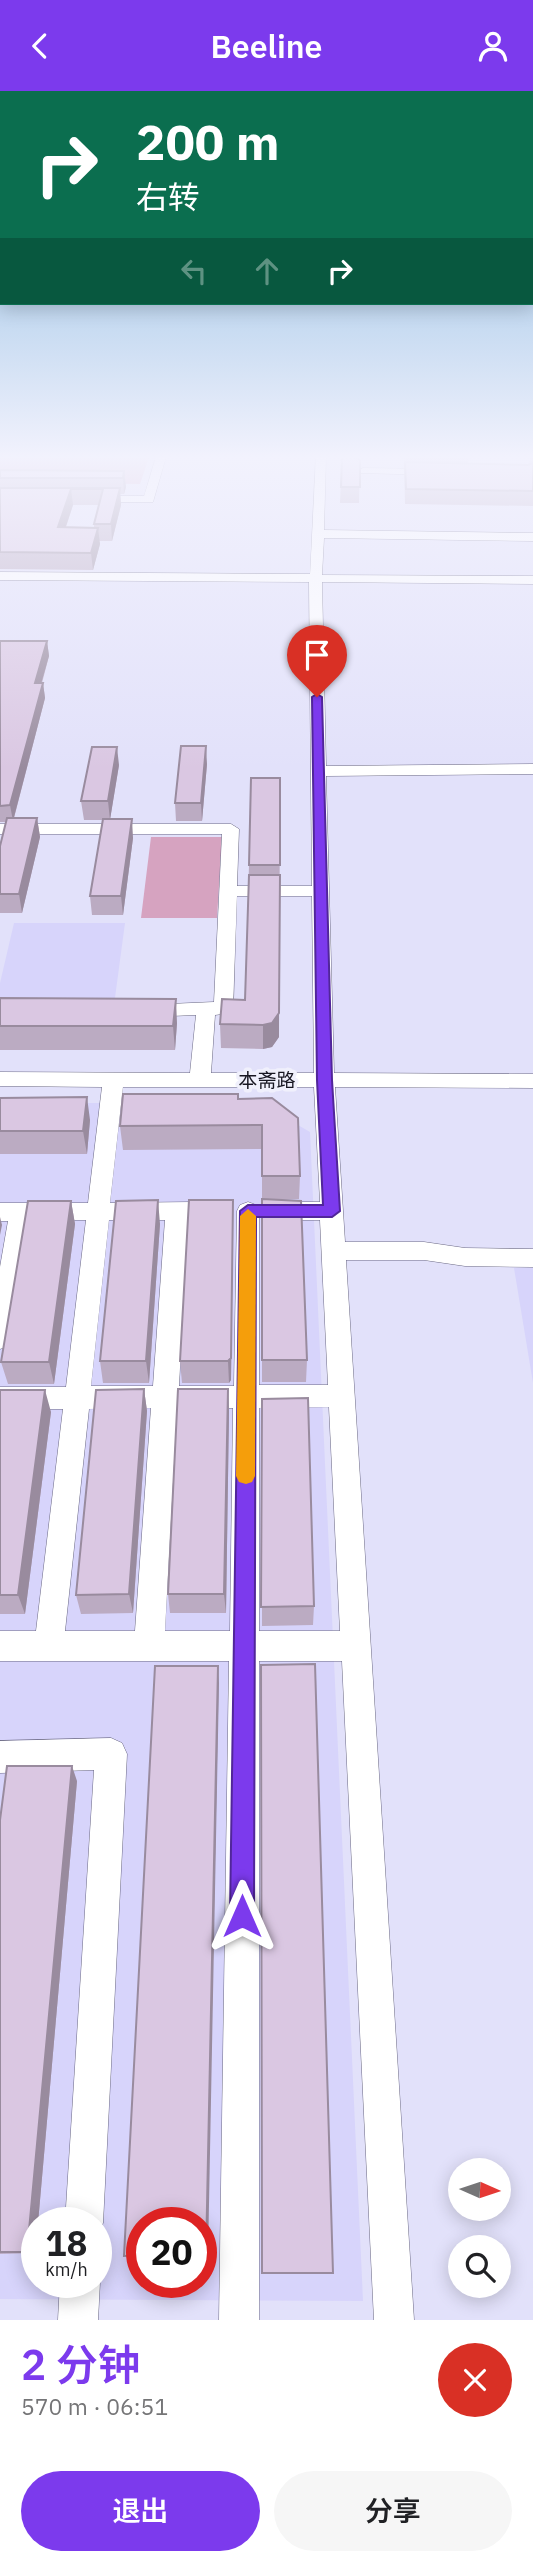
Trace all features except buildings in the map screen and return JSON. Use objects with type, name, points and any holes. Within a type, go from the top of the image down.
[{"type":"street","points":[[316,561],[324,1080],[394,2320]]},
{"type":"street","points":[[0,576],[533,580]]},
{"type":"street","points":[[318,771],[533,769]]},
{"type":"street","points":[[0,829],[231,829],[223,1008],[130,1011]]},
{"type":"street","points":[[228,891],[321,891]]},
{"type":"street","points":[[200,1080],[206,1008]]},
{"type":"street","name":"本斋路","points":[[0,1079],[533,1081]]},
{"type":"street","points":[[49,1646],[113,1080]]},
{"type":"street","points":[[149,1646],[177,1211]]},
{"type":"street","points":[[228,1211],[246,1397],[239,2320]]},
{"type":"street","points":[[0,1339],[10,1212],[332,1211]]},
{"type":"street","points":[[334,1251],[424,1251],[465,1257],[533,1258]]},
{"type":"street","points":[[0,1398],[342,1396]]},
{"type":"street","points":[[1,1653],[49,1646],[356,1646]]},
{"type":"street","points":[[0,1757],[111,1754],[85,2207]]},
{"type":"street","points":[[78,2320],[79,2298]]},
{"type":"shaded area","points":[[151,837],[222,837],[217,918],[141,918]]},
{"type":"shaded area","points":[[14,923],[125,923],[112,1020],[0,1019],[0,983]]},
{"type":"shaded area","points":[[0,1103],[260,1103],[310,1132],[363,2301],[0,2299]]},
{"type":"shaded area","points":[[514,1268],[533,1268],[533,1383]]},
{"type":"slow traffic","points":[[246,1476],[248,1216]]},
{"type":"route","points":[[242,1916],[248,1211],[332,1211],[324,1080],[317,697]]}]
